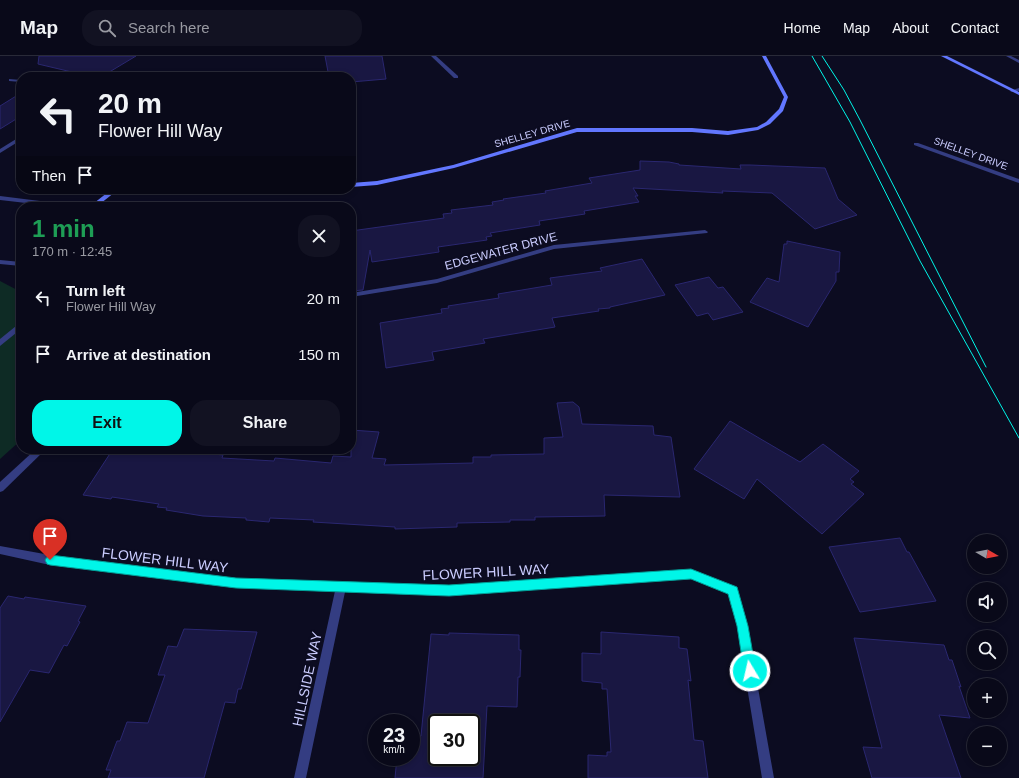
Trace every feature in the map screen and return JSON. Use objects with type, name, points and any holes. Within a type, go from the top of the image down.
[{"type":"street","points":[[433,56],[456,77]]},
{"type":"street","name":"SHELLEY DRIVE","points":[[356,184],[377,183],[454,166],[577,130],[692,130],[728,132],[758,128],[768,124],[780,110],[786,97],[764,56]]},
{"type":"street","points":[[943,56],[1019,94]]},
{"type":"street","points":[[1008,56],[1019,62]]},
{"type":"street","points":[[11,80],[16,80]]},
{"type":"street","points":[[1012,91],[1019,89]]},
{"type":"street","points":[[0,151],[16,141]]},
{"type":"street","name":"SHELLEY DRIVE","points":[[916,144],[1019,181]]},
{"type":"street","points":[[99,202],[109,194]]},
{"type":"street","points":[[0,198],[32,202]]},
{"type":"street","name":"EDGEWATER DRIVE","points":[[356,294],[437,281],[554,247],[705,232]]},
{"type":"street","points":[[0,262],[16,264]]},
{"type":"street","points":[[0,343],[16,329]]},
{"type":"street","points":[[0,488],[37,454]]},
{"type":"street","name":"FLOWER HILL WAY","points":[[0,550],[50,560],[236,583],[449,591],[691,574],[733,591],[742,626],[768,778]]},
{"type":"street","name":"HILLSIDE WAY","points":[[300,778],[341,587]]},
{"type":"green space","points":[[0,281],[16,289],[16,445],[0,459]]},
{"type":"building","points":[[39,56],[136,56],[109,72],[72,72],[38,64]]},
{"type":"building","points":[[325,56],[382,56],[386,79],[356,82],[356,72],[328,72]]},
{"type":"building","points":[[16,96],[16,119],[0,129],[0,106]]},
{"type":"building","points":[[640,161],[669,162],[679,165],[741,169],[740,165],[825,168],[838,199],[857,215],[815,229],[772,193],[722,191],[723,193],[633,188],[638,196],[635,196],[639,202],[584,211],[585,214],[539,221],[540,225],[490,233],[492,236],[486,237],[487,240],[438,247],[439,252],[372,262],[370,250],[363,290],[356,291],[356,230],[444,218],[443,214],[452,213],[451,210],[493,205],[492,202],[504,200],[503,199],[546,193],[545,191],[592,183],[589,178],[640,170]]},
{"type":"building","points":[[787,241],[840,252],[839,272],[836,272],[836,281],[808,327],[750,302],[767,278],[779,282],[784,244],[787,244]]},
{"type":"building","points":[[642,259],[665,295],[610,308],[598,309],[599,311],[552,318],[555,327],[483,339],[485,343],[432,352],[434,360],[386,368],[380,323],[442,313],[441,309],[449,308],[448,306],[499,298],[498,294],[552,285],[550,278],[602,271],[600,268]]},
{"type":"building","points":[[709,277],[718,288],[723,287],[743,312],[713,320],[708,313],[697,316],[675,285]]},
{"type":"building","points":[[573,402],[579,407],[582,424],[653,426],[654,435],[671,437],[680,497],[604,495],[605,516],[535,517],[535,520],[510,520],[510,522],[457,523],[457,527],[395,529],[395,527],[313,522],[314,520],[270,518],[269,522],[246,520],[246,518],[203,516],[166,510],[167,508],[157,507],[159,504],[112,497],[111,499],[83,495],[110,454],[213,454],[223,455],[222,458],[274,461],[275,458],[331,463],[333,456],[351,457],[351,454],[356,454],[356,430],[379,432],[372,458],[386,459],[384,465],[473,463],[473,457],[491,457],[491,455],[544,454],[544,438],[563,437],[557,403]]},
{"type":"building","points":[[730,421],[800,462],[823,444],[859,471],[850,479],[854,482],[851,484],[864,494],[822,534],[757,479],[744,499],[694,469]]},
{"type":"building","points":[[900,538],[936,601],[860,612],[829,547]]},
{"type":"building","points":[[8,596],[86,606],[78,621],[80,622],[67,646],[64,645],[49,673],[30,670],[0,722],[0,608]]},
{"type":"building","points":[[184,629],[257,632],[241,689],[238,689],[235,703],[225,702],[204,778],[108,778],[111,770],[106,770],[117,741],[120,741],[127,722],[148,723],[165,675],[158,675],[168,646],[177,647]]},
{"type":"building","points":[[601,632],[679,637],[679,648],[687,649],[691,681],[688,680],[694,740],[703,741],[708,778],[588,778],[588,755],[607,756],[607,752],[611,752],[607,689],[602,689],[602,683],[582,681],[582,653],[601,654]]},
{"type":"building","points":[[449,633],[519,635],[519,650],[521,650],[517,707],[487,706],[483,778],[395,778],[396,766],[420,766],[420,736],[431,634],[449,635]]},
{"type":"building","points":[[854,638],[944,645],[949,660],[952,660],[967,709],[967,718],[939,715],[961,778],[872,778],[863,747],[882,748]]},
{"type":"tram line","points":[[812,56],[850,122],[920,261],[1019,438]]},
{"type":"tram line","points":[[822,56],[844,90],[860,120],[986,367]]},
{"type":"route","points":[[50,560],[236,583],[449,591],[691,574],[733,591],[742,626],[750,671]]}]
